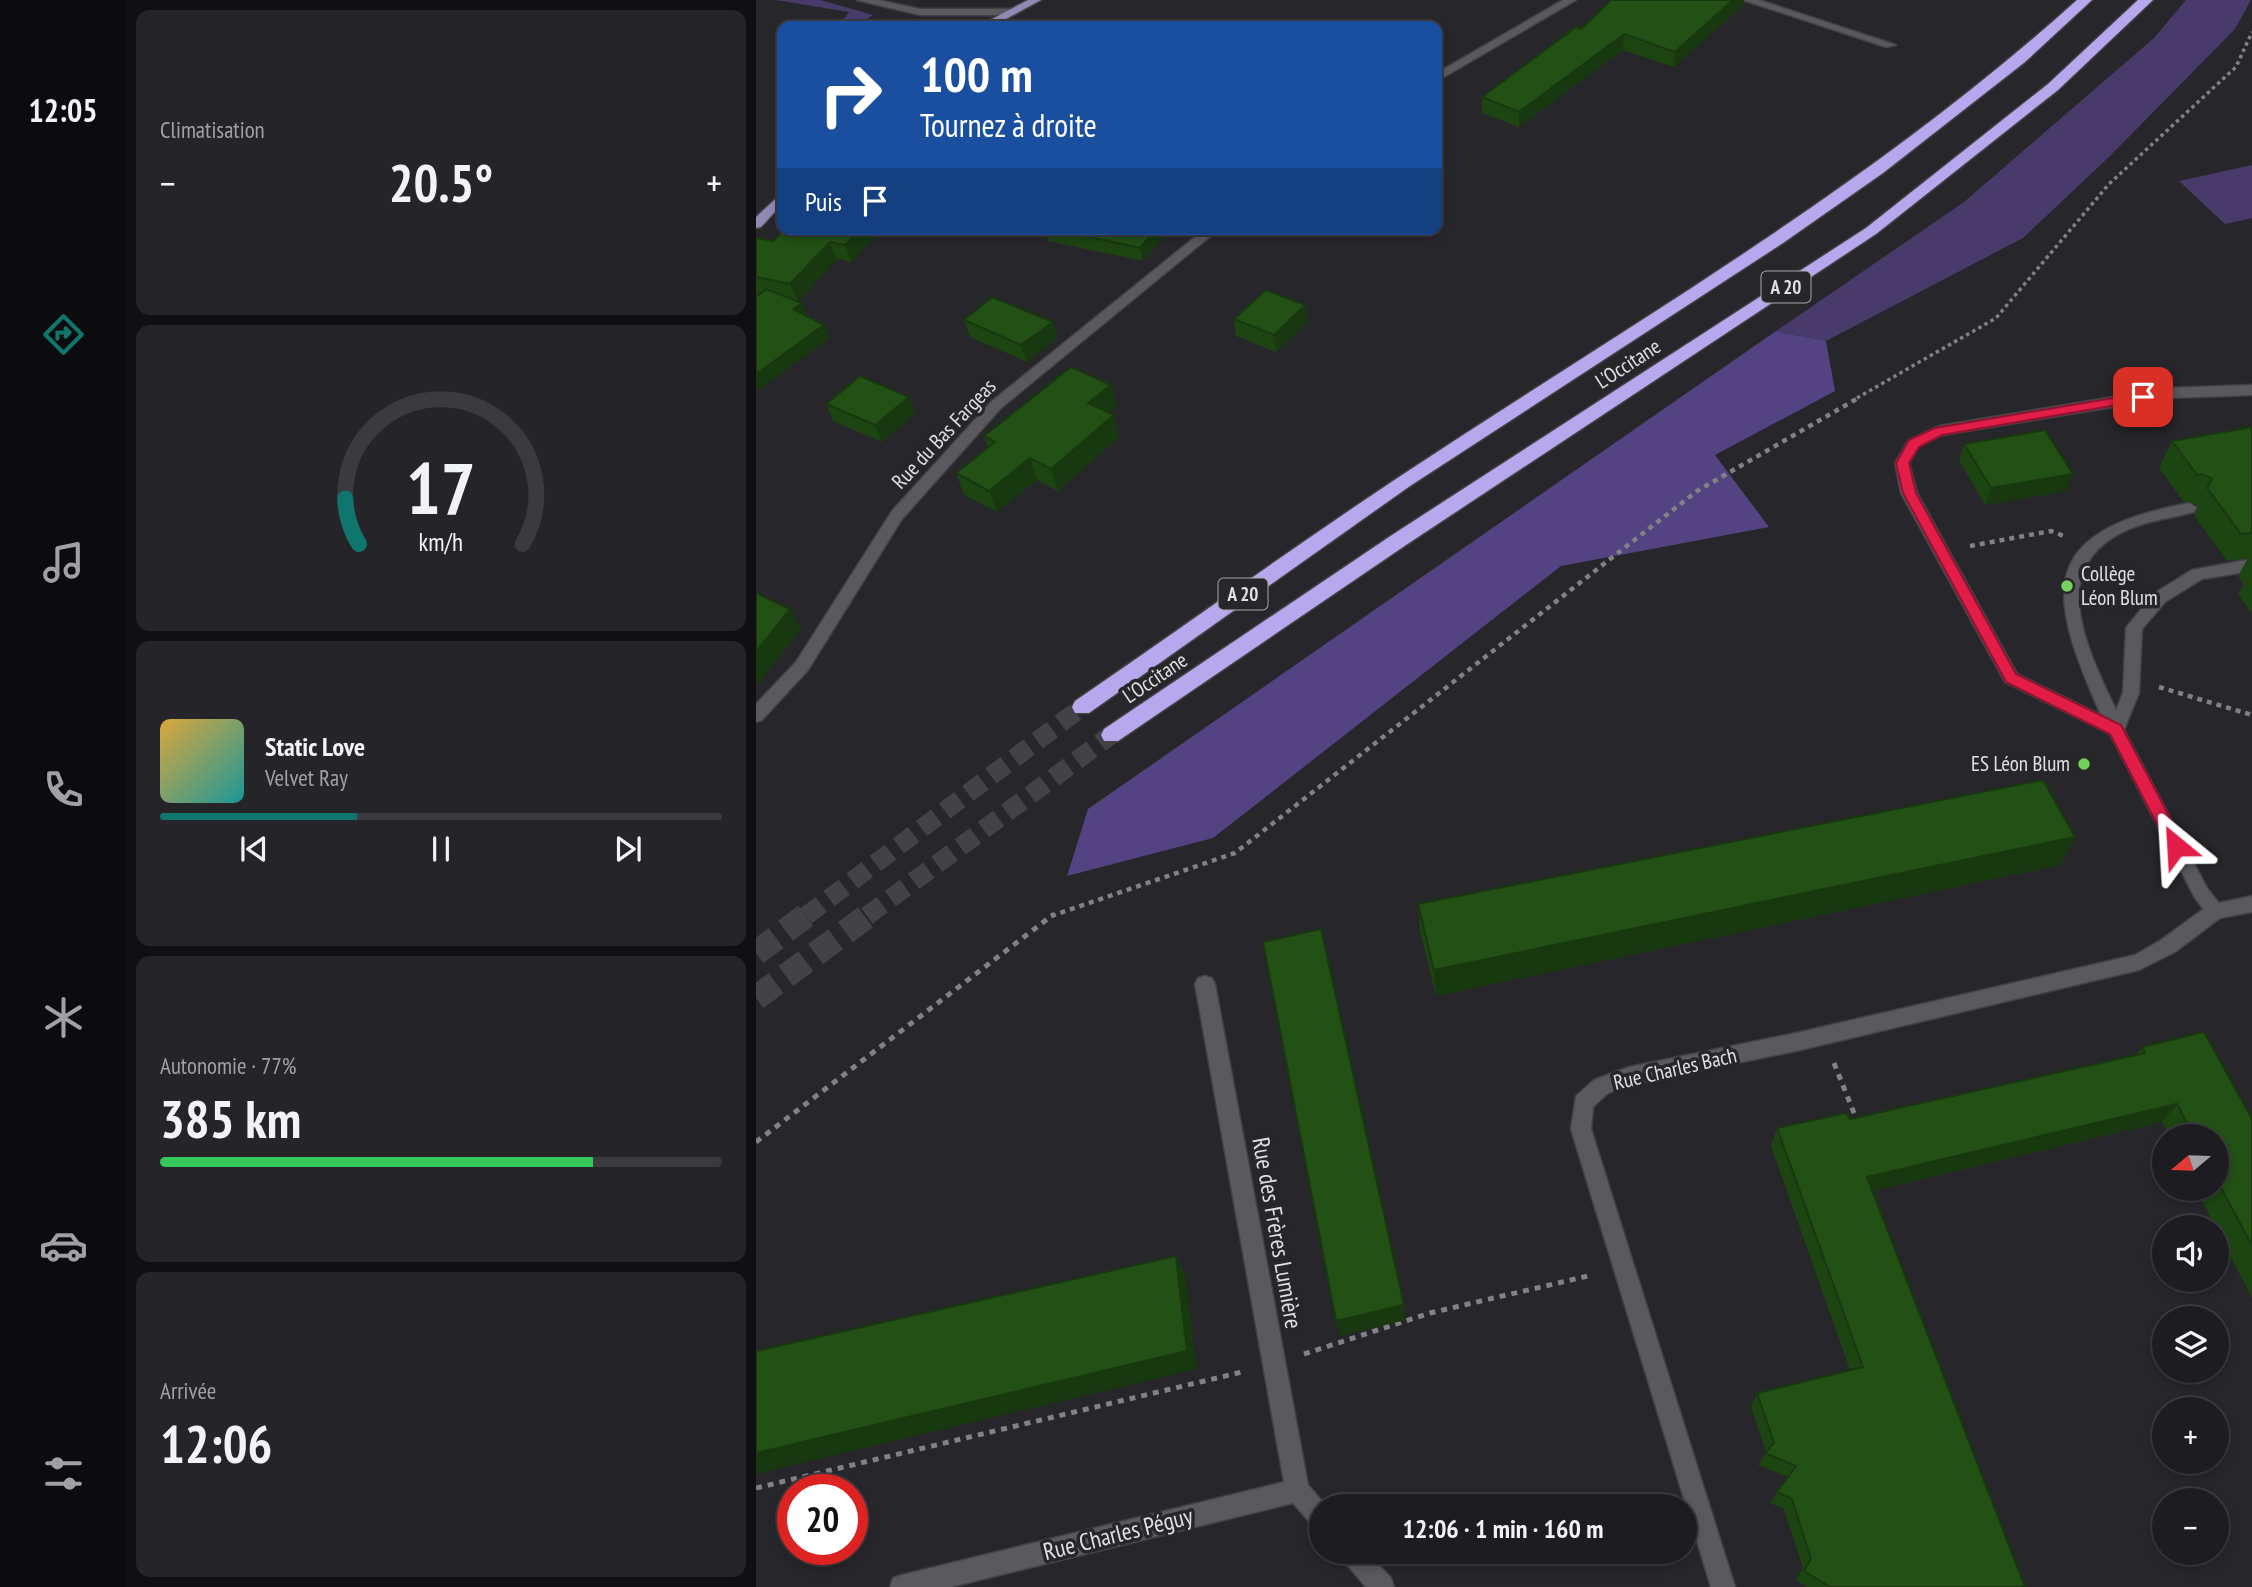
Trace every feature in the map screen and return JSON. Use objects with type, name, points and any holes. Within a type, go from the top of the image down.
[{"type":"highway","name":"L'Occitane","points":[[1082,707],[1404,482],[1778,240],[1878,170],[2020,59],[2085,0]]},
{"type":"highway","name":"L'Occitane","points":[[1111,735],[1399,540],[1871,231],[2053,87],[2146,0]]},
{"type":"main road","points":[[995,21],[1036,0]]},
{"type":"main road","points":[[756,224],[777,202]]},
{"type":"street","points":[[863,0],[920,12],[1013,12]]},
{"type":"street","points":[[1442,75],[1571,0]]},
{"type":"street","points":[[1748,0],[1890,44]]},
{"type":"street","points":[[920,12],[928,21]]},
{"type":"street","name":"Rue du Bas Fargeas","points":[[756,715],[802,666],[897,515],[996,405],[1206,235]]},
{"type":"street","points":[[2116,730],[2011,678],[1909,493],[1902,463],[1914,443],[1939,431],[2168,393],[2252,390]]},
{"type":"street","points":[[2189,508],[2134,519],[2091,545],[2071,579],[2070,610],[2116,730],[2201,893],[2216,911]]},
{"type":"street","points":[[2116,730],[2131,693],[2134,628],[2159,598],[2198,574],[2252,565]]},
{"type":"street","name":"Rue Charles Bach","points":[[1723,1587],[1581,1129],[1583,1103],[1601,1086],[1629,1076],[1823,1036],[2139,962],[2168,946],[2200,920],[2216,911],[2252,904]]},
{"type":"street","name":"Rue des Frères Lumière","points":[[1205,984],[1297,1490]]},
{"type":"street","points":[[1297,1490],[1309,1504]]},
{"type":"street","name":"Rue Charles Péguy","points":[[902,1587],[1297,1490]]},
{"type":"street","points":[[1362,1564],[1382,1587]]},
{"type":"path","points":[[756,1142],[1056,912],[1235,853],[1697,491],[1996,318],[2109,184],[2236,67],[2252,32]]},
{"type":"path","points":[[1941,551],[2051,531],[2091,545]]},
{"type":"path","points":[[2131,693],[2154,685],[2252,715]]},
{"type":"path","points":[[1823,1036],[1863,1133]]},
{"type":"path","points":[[756,1488],[1274,1364],[1430,1313],[1624,1268]]},
{"type":"shaded area","points":[[776,0],[820,0],[873,15],[867,19],[843,20],[849,12]]},
{"type":"shaded area","points":[[2186,0],[2251,0],[2235,29],[2110,156],[2023,238],[1826,341],[1776,331],[1964,202],[2154,38]]},
{"type":"shaded area","points":[[2252,165],[2252,218],[2225,224],[2179,181]]},
{"type":"shaded area","points":[[1776,331],[1826,341],[1835,391],[1715,455],[1769,527],[1561,566],[1213,838],[1067,876],[1088,809]]},
{"type":"building","points":[[1611,0],[1733,0],[1675,52],[1624,34],[1519,112],[1482,97],[1576,27],[1581,29]]},
{"type":"building","points":[[779,235],[854,235],[845,245],[830,242],[790,284],[756,277],[756,240],[773,241]]},
{"type":"building","points":[[1080,235],[1151,235],[1140,248]]},
{"type":"building","points":[[766,289],[802,303],[793,309],[824,325],[756,374],[756,297]]},
{"type":"building","points":[[1266,290],[1305,305],[1274,335],[1234,319]]},
{"type":"building","points":[[992,297],[1053,322],[1021,345],[964,320]]},
{"type":"building","points":[[1071,367],[1111,385],[1088,403],[1114,415],[1051,469],[1030,458],[989,491],[956,473],[995,442],[984,436]]},
{"type":"building","points":[[860,376],[909,397],[875,425],[826,404]]},
{"type":"building","points":[[2252,427],[2252,533],[2241,534],[2207,488],[2212,479],[2203,474],[2197,475],[2172,441]]},
{"type":"building","points":[[2045,430],[2073,474],[1991,488],[1964,444]]},
{"type":"building","points":[[756,593],[790,609],[756,652]]},
{"type":"building","points":[[2043,780],[2075,837],[1434,970],[1418,904]]},
{"type":"building","points":[[1321,929],[1404,1305],[1336,1321],[1263,942]]},
{"type":"building","points":[[2204,1032],[2252,1119],[2252,1246],[2228,1201],[2230,1124],[2188,1124],[2177,1104],[1867,1177],[2025,1587],[1830,1587],[1804,1571],[1811,1559],[1792,1499],[1777,1492],[1796,1466],[1765,1453],[1774,1443],[1757,1393],[1863,1367],[1777,1128],[1846,1113],[1850,1119],[2145,1053],[2142,1047]]},
{"type":"building","points":[[1176,1256],[1187,1351],[756,1453],[756,1351]]},
{"type":"tunnel","points":[[806,916],[1082,707]]},
{"type":"tunnel","points":[[867,916],[1111,735]]},
{"type":"tunnel","points":[[756,953],[808,914]]},
{"type":"tunnel","points":[[756,998],[870,914]]},
{"type":"place","name":"Collège Léon Blum","points":[[2067,586]]},
{"type":"place","name":"ES Léon Blum","points":[[2084,764]]},
{"type":"route","points":[[2143,397],[1939,431],[1914,443],[1902,463],[1909,493],[2011,678],[2116,730],[2176,846]]}]
